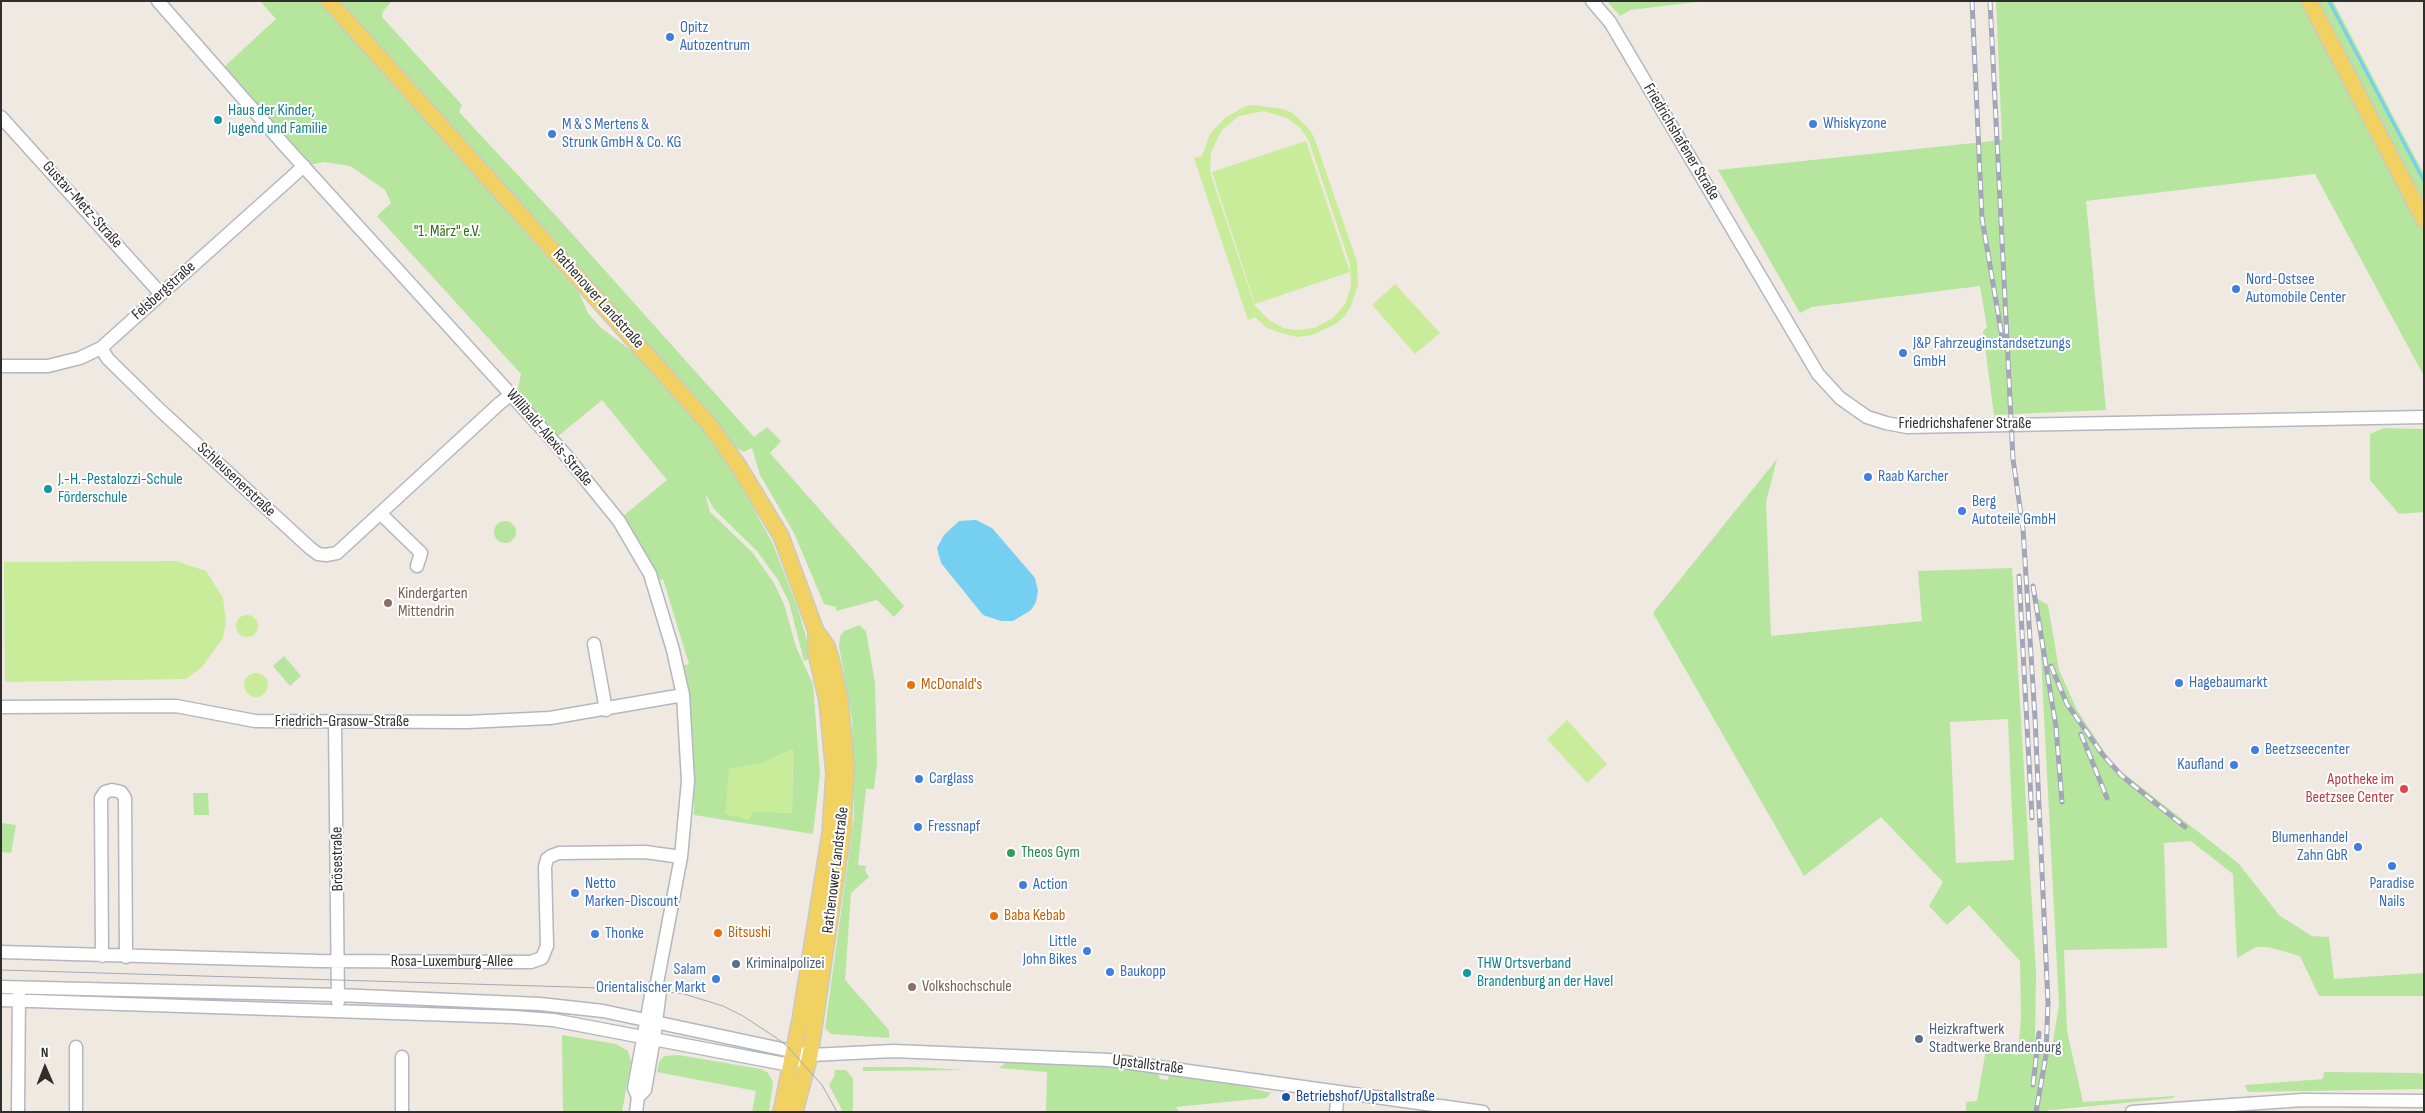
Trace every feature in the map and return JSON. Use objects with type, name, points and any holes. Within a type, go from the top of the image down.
[{"type":"main road","name":"Rathenower Landstraße","points":[[329,1],[620,322],[708,423],[738,465],[781,536],[816,630],[827,646],[836,683],[846,764],[843,830],[810,1055],[795,1112]]},
{"type":"main road","points":[[2309,1],[2424,220]]},
{"type":"main road","name":"Rathenower Landstraße","points":[[781,1112],[825,871],[833,784],[831,733],[822,672],[816,653],[816,630]]},
{"type":"street","name":"Willibald-Alexis-Straße","points":[[158,1],[596,490],[619,520],[650,574],[659,600],[682,695],[688,781],[681,857],[657,983],[660,991],[651,1021]]},
{"type":"street","name":"Friedrichshafener Straße","points":[[1592,1],[1610,22],[1818,374],[1840,398],[1867,416],[1886,423],[1907,427],[2421,416]]},
{"type":"street","name":"Gustav-Metz-Straße","points":[[1,117],[161,294]]},
{"type":"street","name":"Felsbergstraße","points":[[1,366],[48,366],[80,358],[101,348],[304,166]]},
{"type":"street","name":"Schleusenerstraße","points":[[101,348],[108,358],[160,410],[318,554],[337,553],[500,402],[512,394]]},
{"type":"street","points":[[381,514],[421,554],[417,566]]},
{"type":"street","points":[[594,644],[606,710]]},
{"type":"street","name":"Friedrich-Grasow-Straße","points":[[1,707],[176,706],[256,722],[518,720],[606,710],[682,695]]},
{"type":"street","name":"Brösestraße","points":[[336,722],[338,995]]},
{"type":"street","points":[[102,956],[101,798],[106,792],[112,790],[121,792],[125,798],[126,957]]},
{"type":"street","name":"Rosa-Luxemburg-Allee","points":[[1,952],[339,962],[531,962],[542,958],[547,946],[545,867],[547,859],[551,856],[559,853],[645,852],[681,857]]},
{"type":"street","points":[[1,987],[338,995],[540,1004],[603,1012],[651,1021],[792,1058]]},
{"type":"street","points":[[18,1112],[20,987]]},
{"type":"street","points":[[338,995],[338,1012]]},
{"type":"street","points":[[1,1000],[514,1017],[553,1020],[648,1037],[792,1058]]},
{"type":"street","points":[[636,1112],[638,1097],[645,1090],[648,1037],[651,1021]]},
{"type":"street","points":[[76,1047],[76,1112]]},
{"type":"street","name":"Upstallstraße","points":[[792,1058],[810,1055],[894,1051],[1066,1057],[1164,1066],[1483,1112]]},
{"type":"street","points":[[402,1057],[402,1112]]},
{"type":"street","points":[[1336,1112],[1338,1092]]},
{"type":"street","points":[[2132,1112],[2303,1100],[2424,1101]]},
{"type":"green space","name":"\"1. März\" e.V.","points":[[260,1],[320,1],[579,293],[588,313],[600,327],[637,355],[704,431],[735,475],[773,544],[798,609],[812,658],[804,661],[789,602],[778,580],[757,551],[714,509],[705,493],[710,512],[752,552],[774,583],[784,604],[796,647],[813,684],[820,774],[813,834],[694,815],[693,738],[689,703],[681,666],[689,664],[663,579],[657,581],[640,544],[622,517],[667,480],[602,400],[557,437],[517,394],[521,374],[377,216],[391,203],[385,190],[350,166],[324,162],[309,165],[224,67],[276,19]],"holes":[[[793,749],[792,813],[754,811],[729,769],[761,764]]]},
{"type":"green space","points":[[339,1],[392,1],[383,11],[382,17],[462,105],[459,112],[558,218],[754,437],[767,427],[781,441],[770,453],[904,606],[894,617],[877,600],[836,611],[836,607],[824,604],[794,533],[760,475],[752,448],[743,452],[734,446],[712,415]]},
{"type":"green space","points":[[1607,1],[1705,1],[1630,10],[1620,16]]},
{"type":"green space","points":[[1996,1],[2303,1],[2424,231],[2424,376],[2315,174],[2086,201],[2106,410],[1994,415],[1983,331],[1987,327],[1980,286],[1812,307],[1800,313],[1718,170],[2002,140]]},
{"type":"green space","points":[[2316,1],[2333,1],[2424,174],[2424,207]]},
{"type":"green space","points":[[1253,105],[1283,109],[1293,113],[1309,129],[1314,137],[1357,262],[1358,285],[1350,308],[1344,317],[1334,325],[1312,335],[1297,337],[1267,328],[1255,317],[1248,320],[1194,158],[1202,156],[1210,134],[1225,118],[1244,107]],"holes":[[[1263,111],[1287,118],[1301,129],[1309,141],[1350,264],[1351,286],[1345,304],[1333,318],[1315,328],[1297,330],[1283,328],[1269,320],[1255,306],[1210,172],[1211,152],[1222,130],[1239,116]]]},
{"type":"green space","points":[[1306,141],[1350,272],[1255,304],[1212,172]]},
{"type":"green space","points":[[1395,284],[1440,333],[1415,354],[1372,305]]},
{"type":"green space","points":[[2384,428],[2424,429],[2424,512],[2399,514],[2370,480],[2370,434]]},
{"type":"green space","points":[[1777,459],[1766,502],[1771,636],[1922,621],[1918,571],[2012,568],[2036,973],[2035,1046],[2040,1050],[2051,1052],[2059,1006],[2038,599],[2048,605],[2059,670],[2077,710],[2113,765],[2238,863],[2280,916],[2312,936],[2329,937],[2334,979],[2424,973],[2424,996],[2319,996],[2300,956],[2268,947],[2256,947],[2237,958],[2233,874],[2191,841],[2164,843],[2167,948],[2064,950],[2067,1031],[2083,1102],[2175,1096],[2173,1098],[2032,1112],[1966,1112],[1966,1102],[1977,1101],[1986,1049],[2018,1055],[2021,1017],[2020,961],[1969,905],[1947,925],[1929,906],[1943,882],[1881,817],[1804,876],[1653,613]],"holes":[[[2008,719],[2014,860],[1956,863],[1950,722]]]},
{"type":"green space","points":[[505,521],[513,524],[516,532],[513,540],[505,543],[497,540],[494,532],[497,524]]},
{"type":"green space","points":[[176,561],[206,571],[223,598],[226,623],[223,638],[202,667],[186,679],[5,682],[4,562]]},
{"type":"green space","points":[[247,615],[255,618],[258,626],[255,634],[247,637],[239,634],[236,626],[239,618]]},
{"type":"green space","points":[[859,625],[866,631],[875,683],[877,763],[874,789],[866,789],[858,865],[866,866],[865,871],[869,877],[851,893],[845,980],[889,1030],[889,1038],[831,1034],[825,1028],[854,817],[852,719],[839,646],[840,636],[844,631]]},
{"type":"green space","points":[[284,656],[301,676],[290,686],[273,666]]},
{"type":"green space","points":[[256,673],[261,674],[267,680],[267,690],[261,696],[256,697],[251,696],[245,690],[244,685],[245,680],[251,674]]},
{"type":"green space","points":[[1567,720],[1607,764],[1587,783],[1547,739]]},
{"type":"green space","points":[[793,749],[792,813],[754,811],[749,820],[725,814],[729,769],[761,764]]},
{"type":"green space","points":[[193,793],[208,793],[209,815],[194,815]]},
{"type":"green space","points":[[1,823],[16,825],[11,853],[1,852]]},
{"type":"green space","points":[[562,1035],[616,1044],[628,1051],[631,1062],[622,1112],[563,1112]]},
{"type":"green space","points":[[678,1055],[761,1069],[768,1073],[773,1082],[769,1112],[752,1112],[756,1091],[657,1072],[659,1062],[664,1056]]},
{"type":"green space","points":[[1007,1062],[1118,1066],[1157,1070],[1160,1079],[1168,1080],[1169,1072],[1224,1081],[1271,1093],[1266,1098],[1176,1107],[1179,1112],[1046,1112],[1047,1072],[999,1068]]},
{"type":"green space","points":[[863,1067],[915,1067],[966,1070],[863,1071]]},
{"type":"green space","points":[[835,1070],[846,1070],[853,1079],[853,1112],[843,1112],[829,1085],[834,1077]]},
{"type":"green space","points":[[2324,1072],[2419,1073],[2424,1074],[2424,1089],[2249,1092],[2245,1085],[2323,1079]]},
{"type":"water","points":[[976,520],[992,528],[1035,578],[1038,591],[1036,602],[1031,610],[1013,621],[1001,621],[983,615],[941,563],[937,548],[944,535],[959,521]]},
{"type":"waterway","points":[[2329,1],[2424,181]]},
{"type":"tram line","points":[[1,970],[571,987],[652,990],[684,994],[723,1006],[743,1016],[787,1046],[822,1085],[837,1112]]},
{"type":"railway","points":[[1972,1],[1982,218],[2002,337]]},
{"type":"railway","points":[[1990,1],[2013,459],[2023,529],[2035,718],[2048,1003],[2046,1055],[2036,1112]]},
{"type":"railway","points":[[2019,576],[2032,818]]},
{"type":"railway","points":[[2033,586],[2056,727],[2062,802]]},
{"type":"railway","points":[[2051,666],[2067,704],[2103,755],[2122,776],[2185,827]]},
{"type":"railway","points":[[2081,734],[2107,798]]},
{"type":"railway","points":[[2033,1085],[2039,1033]]},
{"type":"place","name":"Opitz Autozentrum","points":[[670,37]]},
{"type":"place","name":"Haus der Kinder, Jugend und Familie","points":[[218,120]]},
{"type":"place","name":"Whiskyzone","points":[[1813,124]]},
{"type":"place","name":"M & S Mertens & Strunk GmbH & Co. KG","points":[[552,134]]},
{"type":"place","name":"Nord-Ostsee Automobile Center","points":[[2236,289]]},
{"type":"place","name":"J&P Fahrzeuginstandsetzungs GmbH","points":[[1903,353]]},
{"type":"place","name":"Raab Karcher","points":[[1868,477]]},
{"type":"place","name":"J.-H.-Pestalozzi-Schule Förderschule","points":[[48,489]]},
{"type":"place","name":"Berg Autoteile GmbH","points":[[1962,511]]},
{"type":"place","name":"Kindergarten Mittendrin","points":[[388,603]]},
{"type":"place","name":"Hagebaumarkt","points":[[2179,683]]},
{"type":"place","name":"McDonald's","points":[[911,685]]},
{"type":"place","name":"Beetzseecenter","points":[[2255,750]]},
{"type":"place","name":"Kaufland","points":[[2234,765]]},
{"type":"place","name":"Carglass","points":[[919,779]]},
{"type":"place","name":"Apotheke im Beetzsee Center","points":[[2404,789]]},
{"type":"place","name":"Fressnapf","points":[[918,827]]},
{"type":"place","name":"Blumenhandel Zahn GbR","points":[[2358,847]]},
{"type":"place","name":"Theos Gym","points":[[1011,853]]},
{"type":"place","name":"Paradise Nails","points":[[2392,866]]},
{"type":"place","name":"Action","points":[[1023,885]]},
{"type":"place","name":"Netto Marken-Discount","points":[[575,893]]},
{"type":"place","name":"Baba Kebab","points":[[994,916]]},
{"type":"place","name":"Bitsushi","points":[[718,933]]},
{"type":"place","name":"Thonke","points":[[595,934]]},
{"type":"place","name":"Little John Bikes","points":[[1087,951]]},
{"type":"place","name":"Kriminalpolizei","points":[[736,964]]},
{"type":"place","name":"Baukopp","points":[[1110,972]]},
{"type":"place","name":"THW Ortsverband Brandenburg an der Havel","points":[[1467,973]]},
{"type":"place","name":"Salam Orientalischer Markt","points":[[716,979]]},
{"type":"place","name":"Volkshochschule","points":[[912,987]]},
{"type":"place","name":"Heizkraftwerk Stadtwerke Brandenburg","points":[[1919,1039]]},
{"type":"place","name":"Betriebshof/Upstallstraße","points":[[1286,1097]]}]
